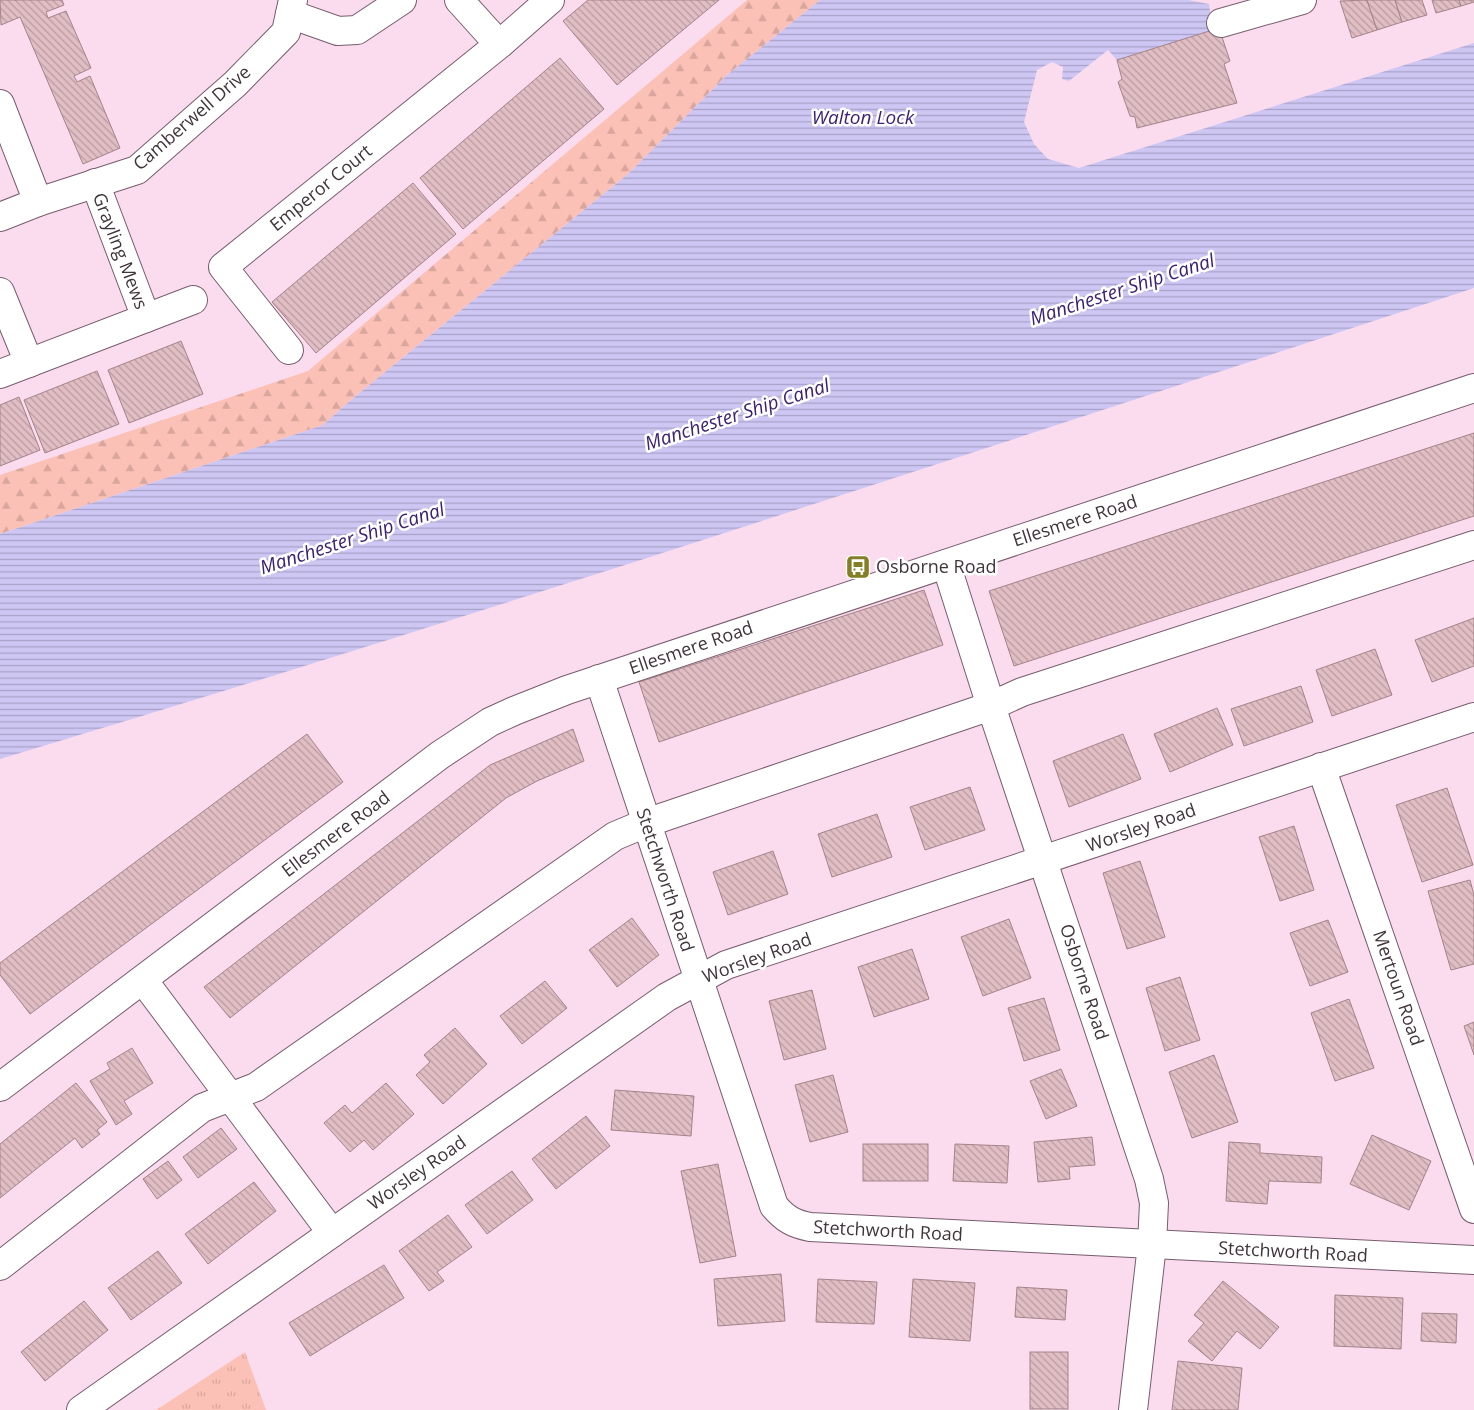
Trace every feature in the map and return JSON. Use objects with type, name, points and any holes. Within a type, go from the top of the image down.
[{"type":"street","points":[[292,7],[338,31],[357,30],[402,0]]},
{"type":"street","points":[[459,0],[496,41],[501,43],[550,0]]},
{"type":"street","points":[[1221,23],[1302,0]]},
{"type":"street","name":"Camberwell Drive","points":[[0,217],[38,202],[137,170],[248,71],[286,32],[292,7]]},
{"type":"street","name":"Emperor Court","points":[[289,350],[223,267],[501,43]]},
{"type":"street","points":[[0,104],[38,202]]},
{"type":"street","name":"Grayling Mews","points":[[95,183],[146,318]]},
{"type":"street","points":[[0,292],[29,363]]},
{"type":"street","name":"Grayling Mews","points":[[0,374],[193,300]]},
{"type":"street","name":"Ellesmere Road","points":[[0,1087],[440,755],[490,722],[599,679],[1474,388]]},
{"type":"street","points":[[0,1266],[202,1108],[256,1087],[615,836],[646,823],[991,706],[1022,692],[1474,545]]},
{"type":"street","name":"Osborne Road","points":[[946,564],[991,706],[1149,1179],[1154,1203],[1152,1245],[1133,1410]]},
{"type":"street","name":"Stetchworth Road","points":[[599,679],[774,1206],[783,1217],[795,1224],[810,1227],[1474,1260]]},
{"type":"street","name":"Worsley Road","points":[[81,1410],[667,997],[726,965],[1474,717]]},
{"type":"street","name":"Mertoun Road","points":[[1321,767],[1474,1209]]},
{"type":"street","points":[[143,980],[332,1233]]},
{"type":"green space","points":[[747,0],[820,0],[727,75],[628,174],[352,399],[323,425],[0,534],[0,475],[308,371]]},
{"type":"green space","points":[[245,1352],[266,1410],[156,1410]]},
{"type":"water","points":[[820,0],[1188,0],[1209,4],[1217,29],[1117,60],[1108,50],[1069,81],[1062,79],[1063,67],[1052,62],[1037,70],[1024,122],[1034,144],[1048,159],[1079,168],[1474,43],[1474,288],[923,469],[370,646],[0,759],[0,534],[323,425],[352,399],[628,174],[727,75]]},
{"type":"building","points":[[0,0],[62,0],[64,5],[46,12],[48,18],[66,11],[91,68],[74,76],[77,82],[90,76],[120,148],[83,164],[20,17],[1,25]]},
{"type":"building","points":[[588,0],[719,0],[617,85],[563,21]]},
{"type":"building","points":[[1367,0],[1377,30],[1352,38],[1340,1]]},
{"type":"building","points":[[1367,0],[1395,0],[1402,22],[1377,30]]},
{"type":"building","points":[[1395,0],[1422,0],[1427,15],[1402,22]]},
{"type":"building","points":[[1432,0],[1459,0],[1461,6],[1436,13]]},
{"type":"building","points":[[1459,0],[1474,0],[1474,2],[1461,6]]},
{"type":"building","points":[[1219,28],[1230,61],[1224,64],[1237,103],[1137,128],[1135,117],[1130,116],[1118,82],[1122,79],[1117,60]]},
{"type":"building","points":[[560,58],[604,109],[463,229],[420,178]]},
{"type":"building","points":[[413,183],[456,234],[316,353],[272,302]]},
{"type":"building","points":[[181,341],[203,394],[129,423],[108,370]]},
{"type":"building","points":[[97,371],[119,424],[45,453],[24,400]]},
{"type":"building","points":[[19,397],[40,450],[0,466],[0,405]]},
{"type":"building","points":[[1474,433],[1474,516],[1014,666],[989,591]]},
{"type":"building","points":[[924,590],[943,645],[659,742],[639,682]]},
{"type":"building","points":[[1474,618],[1474,666],[1432,682],[1415,640]]},
{"type":"building","points":[[1375,649],[1392,695],[1332,716],[1316,670]]},
{"type":"building","points":[[1301,686],[1313,722],[1244,746],[1231,709]]},
{"type":"building","points":[[1217,708],[1233,745],[1170,772],[1154,734]]},
{"type":"building","points":[[573,729],[584,761],[537,781],[506,798],[230,1018],[204,987],[490,765]]},
{"type":"building","points":[[307,734],[343,782],[30,1014],[0,975],[0,963]]},
{"type":"building","points":[[1123,734],[1141,779],[1069,807],[1053,761]]},
{"type":"building","points":[[970,787],[985,830],[925,850],[910,807]]},
{"type":"building","points":[[1447,788],[1473,865],[1422,882],[1396,805]]},
{"type":"building","points":[[877,814],[892,857],[832,877],[818,834]]},
{"type":"building","points":[[1294,826],[1314,890],[1280,901],[1259,837]]},
{"type":"building","points":[[773,851],[788,894],[728,915],[713,872]]},
{"type":"building","points":[[1140,861],[1165,937],[1127,949],[1103,873]]},
{"type":"building","points":[[1470,880],[1474,895],[1474,964],[1451,970],[1428,891]]},
{"type":"building","points":[[632,918],[659,955],[617,987],[589,950]]},
{"type":"building","points":[[1009,919],[1031,978],[983,996],[961,937]]},
{"type":"building","points":[[1328,920],[1348,972],[1310,986],[1290,933]]},
{"type":"building","points":[[912,949],[929,999],[874,1017],[858,967]]},
{"type":"building","points":[[1180,977],[1200,1040],[1165,1051],[1146,988]]},
{"type":"building","points":[[545,981],[567,1008],[522,1044],[500,1016]]},
{"type":"building","points":[[812,990],[826,1049],[784,1060],[769,1001]]},
{"type":"building","points":[[1044,998],[1060,1050],[1024,1061],[1008,1008]]},
{"type":"building","points":[[1349,999],[1374,1068],[1335,1081],[1311,1013]]},
{"type":"building","points":[[1474,1022],[1474,1055],[1464,1026]]},
{"type":"building","points":[[455,1028],[487,1064],[443,1104],[416,1075],[430,1062],[424,1055]]},
{"type":"building","points":[[132,1048],[153,1083],[124,1101],[132,1114],[116,1125],[90,1081],[110,1069],[107,1063]]},
{"type":"building","points":[[1214,1055],[1238,1122],[1192,1138],[1169,1072]]},
{"type":"building","points":[[1061,1069],[1077,1106],[1046,1119],[1030,1081]]},
{"type":"building","points":[[833,1075],[848,1132],[810,1142],[795,1085]]},
{"type":"building","points":[[76,1083],[107,1122],[97,1130],[100,1134],[82,1148],[75,1138],[0,1198],[0,1144]]},
{"type":"building","points":[[386,1083],[414,1114],[373,1150],[364,1140],[350,1152],[324,1123],[345,1105],[352,1113]]},
{"type":"building","points":[[615,1090],[694,1096],[691,1136],[611,1130]]},
{"type":"building","points":[[586,1116],[610,1146],[556,1189],[532,1159]]},
{"type":"building","points":[[221,1128],[237,1149],[198,1178],[183,1157]]},
{"type":"building","points":[[1372,1135],[1431,1161],[1409,1210],[1350,1184]]},
{"type":"building","points":[[1092,1137],[1095,1165],[1069,1167],[1070,1179],[1038,1182],[1034,1142]]},
{"type":"building","points":[[1229,1142],[1260,1144],[1260,1153],[1322,1157],[1321,1183],[1269,1181],[1267,1204],[1226,1201]]},
{"type":"building","points":[[863,1144],[928,1144],[928,1181],[863,1181]]},
{"type":"building","points":[[955,1144],[1009,1146],[1007,1183],[953,1181]]},
{"type":"building","points":[[168,1161],[182,1180],[157,1199],[143,1179]]},
{"type":"building","points":[[718,1164],[736,1256],[700,1263],[681,1171]]},
{"type":"building","points":[[512,1171],[533,1200],[487,1234],[465,1205]]},
{"type":"building","points":[[254,1182],[276,1211],[208,1264],[185,1234]]},
{"type":"building","points":[[448,1215],[472,1247],[437,1272],[444,1281],[429,1291],[399,1251]]},
{"type":"building","points":[[158,1251],[182,1283],[131,1320],[108,1288]]},
{"type":"building","points":[[384,1265],[404,1298],[310,1356],[289,1323]]},
{"type":"building","points":[[781,1274],[785,1321],[718,1326],[714,1279]]},
{"type":"building","points":[[818,1279],[877,1282],[874,1324],[816,1322]]},
{"type":"building","points":[[913,1279],[975,1283],[970,1341],[909,1337]]},
{"type":"building","points":[[1223,1281],[1279,1327],[1260,1349],[1237,1331],[1212,1361],[1188,1341],[1204,1323],[1194,1315]]},
{"type":"building","points":[[1017,1287],[1067,1290],[1065,1320],[1015,1317]]},
{"type":"building","points":[[1335,1295],[1403,1298],[1401,1349],[1334,1346]]},
{"type":"building","points":[[84,1301],[108,1330],[45,1381],[21,1352]]},
{"type":"building","points":[[1422,1313],[1457,1314],[1456,1343],[1421,1341]]},
{"type":"building","points":[[1030,1352],[1068,1352],[1068,1409],[1030,1409]]},
{"type":"building","points":[[1178,1361],[1242,1368],[1238,1410],[1172,1410]]},
{"type":"place","name":"Osborne Road","points":[[858,567]]},
{"type":"water label","name":"Walton Lock","points":[[863,117]]},
{"type":"water label","name":"Manchester Ship Canal","points":[[1122,289]]},
{"type":"water label","name":"Manchester Ship Canal","points":[[737,414]]},
{"type":"water label","name":"Manchester Ship Canal","points":[[352,538]]}]
